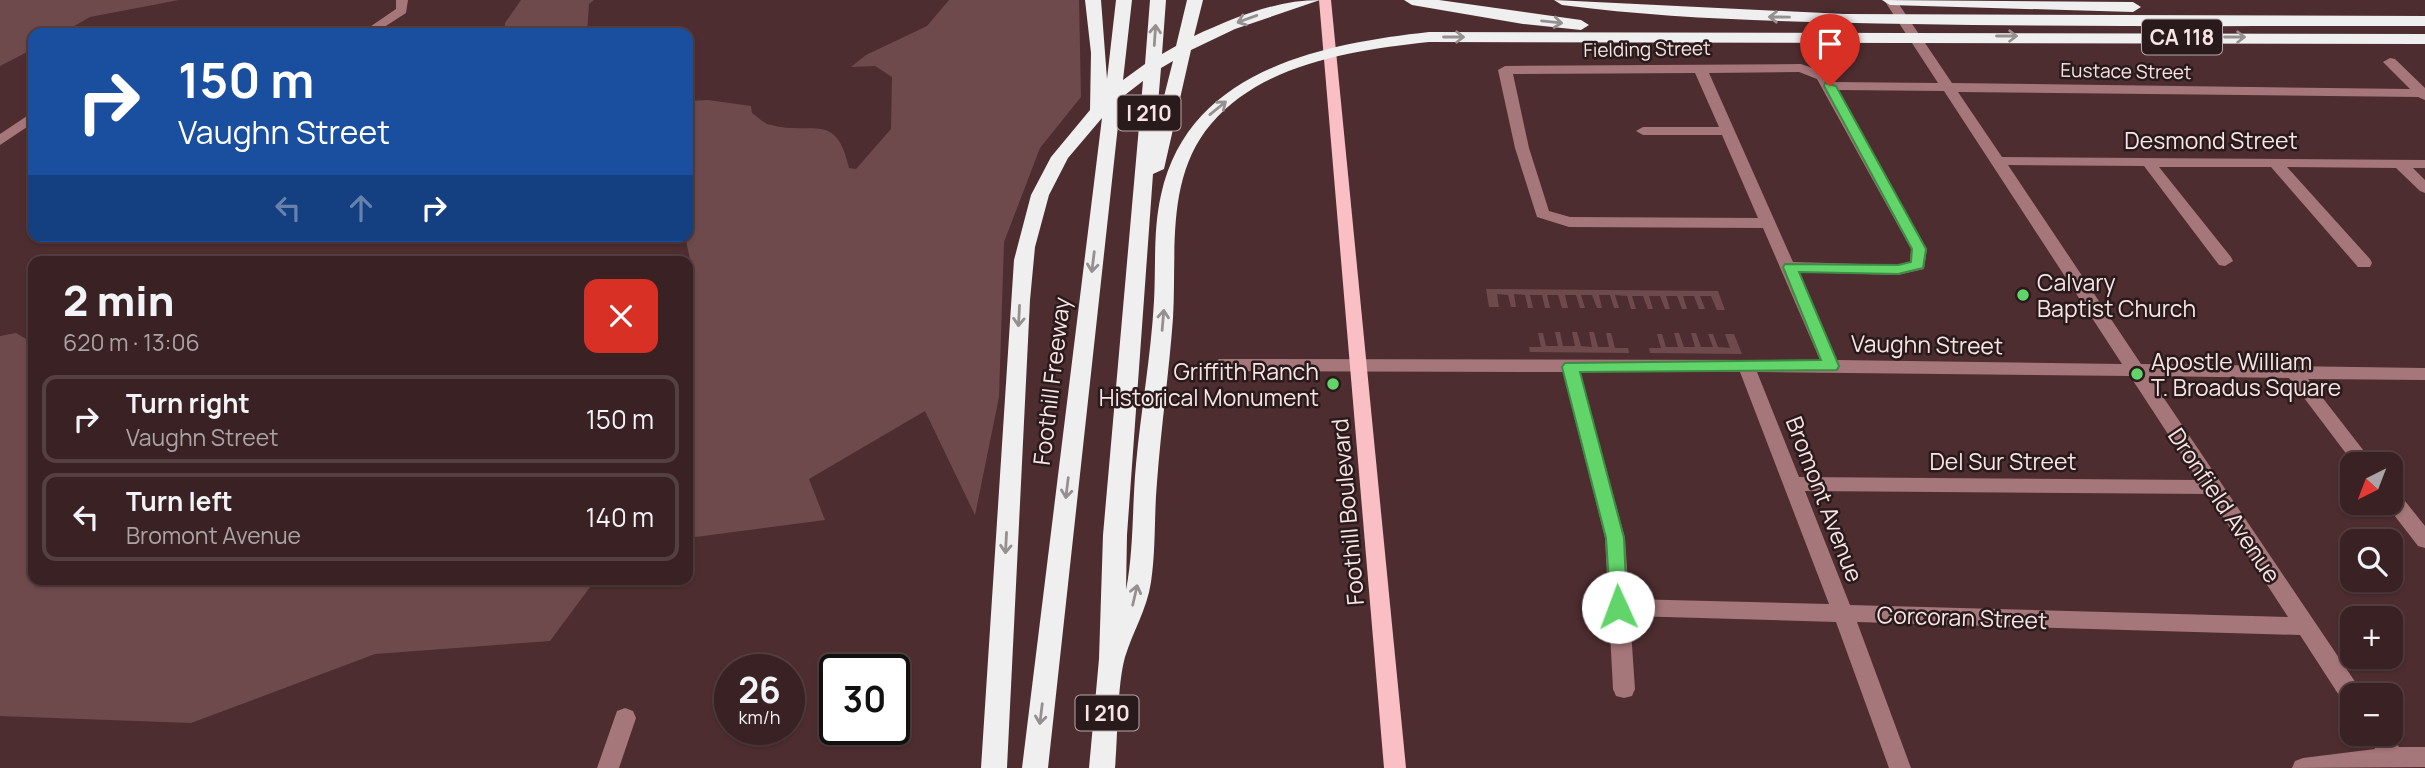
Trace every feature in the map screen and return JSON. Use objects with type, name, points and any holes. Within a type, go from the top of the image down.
[{"type":"highway","points":[[1093,0],[1100,94],[1091,187],[1098,223]]},
{"type":"highway","name":"Foothill Freeway","points":[[1035,768],[1124,0]]},
{"type":"highway","name":"I 210","points":[[1102,768],[1112,659],[1115,535],[1157,0]]},
{"type":"highway","points":[[1141,225],[1195,0]]},
{"type":"highway","points":[[994,768],[1025,243],[1040,195],[1060,157],[1088,120],[1127,84],[1165,58],[1249,18],[1312,0]]},
{"type":"highway","points":[[1412,0],[1523,19],[1590,26],[1884,36]]},
{"type":"highway","points":[[1562,0],[1668,13],[1872,19],[2425,22]]},
{"type":"highway","points":[[1890,0],[2425,15]]},
{"type":"highway","points":[[1112,659],[1137,595],[1146,471],[1163,317],[1170,195],[1182,153],[1211,113],[1254,81],[1272,72],[1333,51],[1386,40],[1429,37],[1884,36]]},
{"type":"highway","name":"CA 118","points":[[1884,36],[2425,38]]},
{"type":"main road","name":"Foothill Boulevard","points":[[1325,0],[1395,768]]},
{"type":"street","points":[[375,28],[402,10],[402,0]]},
{"type":"street","name":"Dronfield Avenue","points":[[1890,0],[2343,683]]},
{"type":"street","points":[[2390,62],[2423,94]]},
{"type":"street","points":[[1700,68],[1767,223],[1790,267],[1831,366]]},
{"type":"street","name":"Fielding Street","points":[[1767,223],[1569,222],[1551,218],[1539,209],[1505,70],[1789,68],[1811,70],[1822,76],[1830,86]]},
{"type":"street","points":[[1790,267],[1898,270],[1918,265],[1919,249],[1830,86]]},
{"type":"street","name":"Eustace Street","points":[[1830,86],[2423,94]]},
{"type":"street","points":[[0,141],[28,120]]},
{"type":"street","points":[[1643,131],[1728,131]]},
{"type":"street","name":"Desmond Street","points":[[1997,161],[2425,164]]},
{"type":"street","points":[[2274,162],[2364,263]]},
{"type":"street","points":[[2148,163],[2225,261]]},
{"type":"street","points":[[2401,165],[2425,188]]},
{"type":"street","name":"Vaughn Street","points":[[1219,365],[1831,366],[2135,369],[2295,374],[2425,373]]},
{"type":"street","name":"Bromont Avenue","points":[[1746,366],[1843,613],[1899,768]]},
{"type":"street","points":[[1570,367],[1615,538],[1624,689]]},
{"type":"street","points":[[2295,374],[2356,452]]},
{"type":"street","name":"Del Sur Street","points":[[1793,484],[2213,487]]},
{"type":"street","points":[[2403,512],[2425,540]]},
{"type":"street","name":"Corcoran Street","points":[[1618,607],[2306,626]]},
{"type":"street","points":[[608,768],[625,718]]},
{"type":"street","points":[[2386,746],[2396,762]]},
{"type":"street","points":[[2302,768],[2396,762],[2425,757]]},
{"type":"shaded area","points":[[0,0],[179,0],[90,17],[71,28],[28,28],[28,52],[0,66]]},
{"type":"shaded area","points":[[521,0],[594,0],[589,4],[587,28],[505,28],[505,23]]},
{"type":"shaded area","points":[[949,0],[1079,0],[1081,97],[1040,148],[1004,242],[999,397],[975,515],[925,411],[809,479],[825,520],[693,537],[693,256],[689,256],[686,242],[693,242],[693,101],[751,106],[752,113],[768,124],[830,132],[844,150],[849,168],[856,169],[891,129],[892,77],[875,66],[851,67],[866,55],[927,26]]},
{"type":"shaded area","points":[[1486,289],[1718,291],[1725,310],[1717,310],[1711,296],[1700,296],[1705,309],[1699,309],[1694,296],[1683,296],[1687,309],[1682,309],[1677,296],[1666,296],[1670,309],[1665,309],[1660,296],[1649,296],[1653,309],[1648,309],[1643,296],[1632,296],[1636,309],[1631,309],[1627,296],[1615,295],[1619,308],[1614,308],[1610,295],[1599,295],[1602,308],[1597,308],[1592,295],[1581,295],[1585,308],[1580,308],[1576,295],[1565,295],[1568,308],[1562,308],[1558,295],[1547,295],[1550,308],[1545,308],[1542,295],[1530,295],[1533,308],[1528,308],[1525,295],[1514,294],[1516,307],[1511,307],[1508,295],[1497,294],[1499,307],[1489,307]]},
{"type":"shaded area","points":[[1555,332],[1560,332],[1563,346],[1575,346],[1572,332],[1577,332],[1581,346],[1592,347],[1589,332],[1594,332],[1598,347],[1609,347],[1606,333],[1611,333],[1615,348],[1628,348],[1629,353],[1530,352],[1529,347],[1541,347],[1538,333],[1543,333],[1546,346],[1558,346]]},
{"type":"shaded area","points":[[16,333],[28,340],[28,585],[592,585],[550,641],[375,654],[191,723],[0,716],[0,336]]},
{"type":"shaded area","points":[[1674,333],[1679,333],[1684,347],[1695,347],[1691,333],[1696,333],[1701,347],[1713,347],[1708,334],[1713,334],[1718,347],[1730,348],[1725,334],[1734,334],[1742,354],[1650,353],[1649,348],[1661,348],[1657,334],[1662,334],[1666,347],[1678,347]]},
{"type":"place","name":"Calvary Baptist Church","points":[[2023,295]]},
{"type":"place","name":"Apostle William T. Broadus Square","points":[[2137,374]]},
{"type":"place","name":"Griffith Ranch Historical Monument","points":[[1333,384]]},
{"type":"route","points":[[1618,607],[1615,538],[1570,367],[1831,366],[1790,267],[1898,270],[1918,265],[1919,249],[1830,86]]}]
